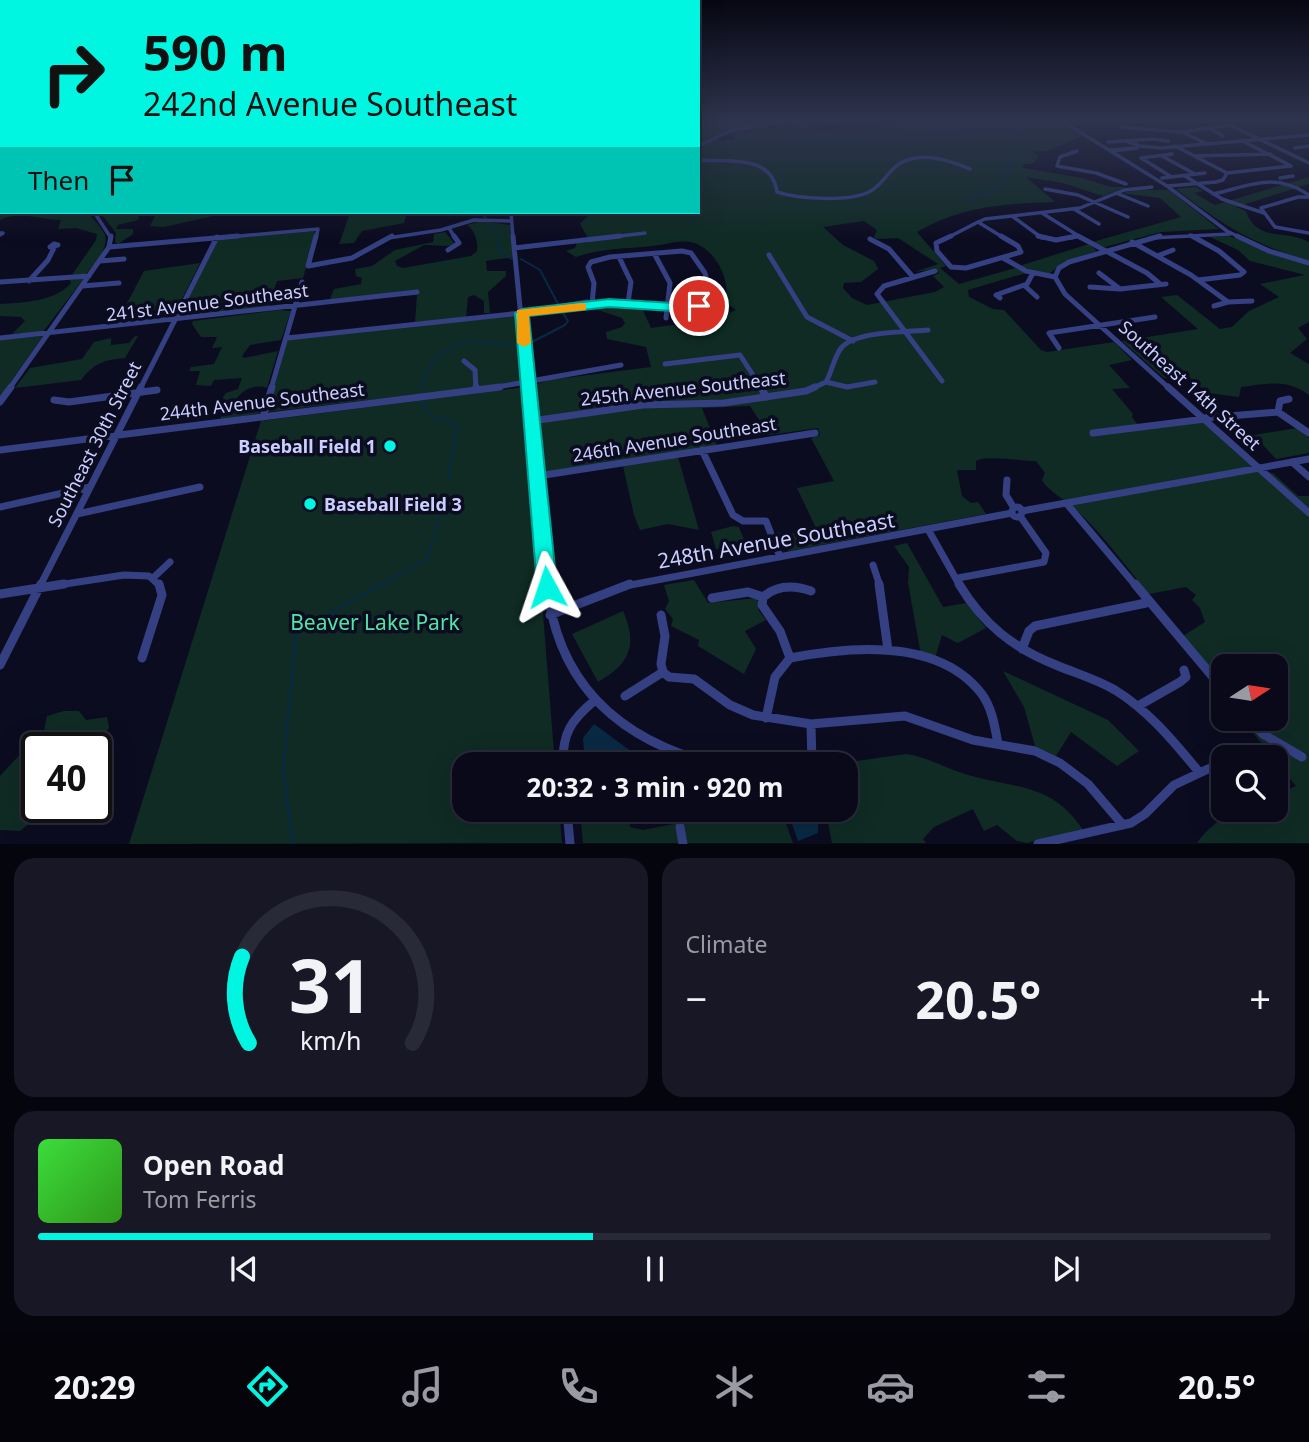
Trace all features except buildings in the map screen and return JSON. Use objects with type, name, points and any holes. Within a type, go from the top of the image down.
[{"type":"street","points":[[704,160],[764,167],[775,178],[776,191],[793,197],[862,194],[872,190],[906,160]]},
{"type":"street","points":[[930,160],[970,169]]},
{"type":"street","points":[[1059,160],[1057,166],[1096,173],[1134,188]]},
{"type":"street","points":[[1125,160],[1167,186],[1229,232],[1269,251],[1309,263]]},
{"type":"street","points":[[1145,160],[1170,176]]},
{"type":"street","points":[[1170,160],[1193,173]]},
{"type":"street","points":[[1202,160],[1227,173],[1292,166],[1282,160]]},
{"type":"street","points":[[1162,178],[1205,173]]},
{"type":"street","points":[[978,222],[1021,249],[1019,253],[964,269],[951,267],[935,245],[939,240],[978,222],[1073,209],[1134,188],[1198,185],[1219,181],[1225,178],[1227,173]]},
{"type":"street","points":[[1185,176],[1213,194],[1243,208],[1264,213]]},
{"type":"street","points":[[1213,194],[1245,188],[1259,181],[1293,176]]},
{"type":"street","points":[[1278,179],[1300,188],[1309,196]]},
{"type":"street","points":[[1045,189],[1071,193],[1128,217]]},
{"type":"street","points":[[1115,193],[1147,206]]},
{"type":"street","points":[[1309,196],[1261,209],[1275,227],[1309,233]]},
{"type":"street","points":[[1073,209],[1099,224]]},
{"type":"street","points":[[1042,213],[1159,283]]},
{"type":"street","points":[[0,402],[109,247],[111,235],[95,214]]},
{"type":"street","points":[[510,214],[550,615],[564,657],[594,701],[626,729],[671,752]]},
{"type":"street","points":[[1012,216],[1030,230],[1053,242],[1077,236]]},
{"type":"street","points":[[109,247],[318,229],[308,266],[352,258],[391,236],[449,228],[474,220],[512,221]]},
{"type":"street","points":[[448,250],[458,243],[449,228]]},
{"type":"street","points":[[1003,258],[1033,273],[1055,277],[1059,268],[1066,263],[1132,242],[1156,236],[1229,232]]},
{"type":"street","points":[[514,248],[645,233]]},
{"type":"street","points":[[1188,234],[1224,255],[1244,273],[1198,280]]},
{"type":"street","name":"Southeast 30th Street","points":[[0,665],[216,237]]},
{"type":"street","points":[[870,239],[888,249],[913,278]]},
{"type":"street","points":[[1132,242],[1198,280],[1228,302]]},
{"type":"street","points":[[29,281],[48,260],[54,248]]},
{"type":"street","points":[[1157,256],[1173,250]]},
{"type":"street","points":[[287,338],[592,304],[628,303],[688,308],[702,304],[710,295],[707,277],[698,261],[686,251],[620,257],[588,264],[595,286],[592,304]]},
{"type":"street","points":[[655,255],[668,278],[666,318]]},
{"type":"street","points":[[769,256],[807,317],[844,332],[853,341]]},
{"type":"street","points":[[620,257],[631,282],[628,303]]},
{"type":"street","points":[[100,261],[124,259]]},
{"type":"street","points":[[936,271],[884,286],[877,294],[942,381]]},
{"type":"street","points":[[1000,298],[996,295],[1025,286],[1030,282],[1033,273]]},
{"type":"street","points":[[1099,273],[1120,289]]},
{"type":"street","points":[[0,282],[89,276]]},
{"type":"street","name":"Southeast 14th Street","points":[[1055,277],[1065,294],[1309,513]]},
{"type":"street","points":[[263,417],[302,282]]},
{"type":"street","points":[[82,286],[119,283]]},
{"type":"street","points":[[1090,287],[1120,289],[1166,284]]},
{"type":"street","points":[[1025,286],[1037,297]]},
{"type":"street","name":"241st Avenue Southeast","points":[[0,338],[417,292]]},
{"type":"street","points":[[1214,306],[1228,302],[1252,301]]},
{"type":"street","points":[[702,304],[719,316]]},
{"type":"street","points":[[1059,348],[1051,340],[1049,332],[1155,317]]},
{"type":"street","points":[[826,382],[840,350],[853,341],[928,330]]},
{"type":"street","points":[[664,364],[740,355],[767,397]]},
{"type":"street","points":[[464,361],[475,370],[476,390]]},
{"type":"street","name":"244th Avenue Southeast","points":[[0,450],[476,390],[611,369],[621,365]]},
{"type":"street","name":"245th Avenue Southeast","points":[[532,421],[632,406],[713,404],[767,397],[813,389],[826,382],[847,387],[875,383]]},
{"type":"street","points":[[54,400],[69,402],[157,390]]},
{"type":"street","points":[[1278,412],[1280,401],[1289,399]]},
{"type":"street","points":[[1093,433],[1278,412],[1309,433]]},
{"type":"street","name":"246th Avenue Southeast","points":[[538,476],[815,433]]},
{"type":"street","points":[[702,450],[733,515],[743,521],[766,521],[780,557]]},
{"type":"street","name":"248th Avenue Southeast","points":[[550,615],[628,584],[929,531],[1017,512],[1309,459]]},
{"type":"street","points":[[1292,462],[1309,477]]},
{"type":"street","points":[[958,578],[1041,563],[1047,558],[1006,497],[1007,480]]},
{"type":"street","points":[[0,507],[90,487]]},
{"type":"street","points":[[77,514],[200,487]]},
{"type":"street","points":[[1068,504],[1211,676]]},
{"type":"street","points":[[929,531],[985,620],[1005,639],[1021,649],[1108,687],[1138,706],[1199,772]]},
{"type":"street","points":[[153,578],[170,562]]},
{"type":"street","points":[[873,565],[880,587],[888,650]]},
{"type":"street","points":[[0,594],[124,575],[153,578],[162,589],[161,602],[142,658]]},
{"type":"street","points":[[790,658],[780,631],[762,605],[763,597],[770,591],[796,586],[811,591]]},
{"type":"street","points":[[712,598],[748,592],[763,597]]},
{"type":"street","points":[[1021,649],[1029,631],[1035,626],[1146,603]]},
{"type":"street","points":[[661,615],[666,636],[661,664],[663,671],[669,677],[694,679],[740,710],[766,718],[811,724],[905,716],[973,740],[1028,749],[1060,762],[1088,784],[1123,825]]},
{"type":"street","points":[[766,718],[778,673],[790,658],[888,650],[944,663],[970,680],[989,706],[999,744]]},
{"type":"street","points":[[1138,706],[1152,694],[1181,682],[1186,677],[1184,670]]},
{"type":"street","points":[[625,696],[663,671]]},
{"type":"street","points":[[563,752],[564,731],[573,719],[594,701]]},
{"type":"street","points":[[811,724],[812,752]]},
{"type":"street","points":[[1261,732],[1302,757]]},
{"type":"street","points":[[1038,844],[1123,825],[1145,814],[1174,785],[1211,767]]},
{"type":"street","points":[[568,822],[570,844]]},
{"type":"street","points":[[680,827],[683,844]]},
{"type":"green space","points":[[700,160],[1036,160],[1032,164],[1022,164],[1023,168],[1082,178],[1111,187],[1126,187],[1103,196],[1063,183],[1026,177],[1055,202],[984,208],[934,223],[917,232],[946,266],[940,268],[959,284],[1015,268],[1026,273],[968,290],[969,297],[993,309],[1004,310],[1041,350],[1047,352],[1114,342],[1132,360],[1109,365],[1130,388],[1112,389],[1133,414],[1132,417],[1142,430],[1201,421],[1251,466],[1274,474],[1298,496],[1309,496],[1309,843],[1197,843],[1218,822],[1288,822],[1288,790],[1296,786],[1288,776],[1288,745],[1263,745],[1252,732],[1288,732],[1288,654],[1211,654],[1211,671],[1183,636],[1205,622],[1200,608],[1192,600],[1196,595],[1186,587],[1149,594],[1092,526],[1044,483],[1042,480],[1045,473],[1036,461],[987,458],[976,461],[976,470],[957,470],[962,496],[971,503],[978,502],[986,514],[789,551],[777,532],[788,535],[815,526],[797,488],[834,481],[811,438],[820,435],[818,428],[769,435],[750,406],[702,408],[717,446],[541,473],[534,385],[549,380],[651,367],[646,347],[607,339],[606,332],[622,327],[625,323],[622,318],[592,308],[598,305],[641,306],[651,328],[715,319],[736,310],[725,302],[726,284],[719,265],[707,250],[699,245],[681,242],[604,250],[576,257],[566,251],[575,248],[577,243],[590,242],[580,224],[589,214],[700,214]],"holes":[[[864,221],[877,230],[874,237],[898,238],[938,264],[915,272],[935,269],[939,273],[933,276],[944,287],[935,292],[867,305],[852,298],[843,288],[844,283],[861,282],[878,269],[874,261],[843,245],[823,227]]]},
{"type":"green space","points":[[1309,177],[1309,184],[1236,207],[1246,211],[1257,228],[1309,242],[1309,261],[1239,232],[1176,189],[1196,187],[1203,191],[1194,193],[1215,205]]},
{"type":"green space","points":[[1169,190],[1219,229],[1161,232],[1105,247],[1092,242],[1181,217],[1160,198],[1121,193]]},
{"type":"green space","points":[[0,214],[90,214],[105,235],[106,241],[98,259],[86,274],[72,275],[96,240],[97,234],[76,228],[58,229],[61,220],[15,216],[0,220]]},
{"type":"green space","points":[[102,214],[140,214],[138,220],[118,225],[116,229],[133,229],[133,234],[118,244],[115,242],[116,233]]},
{"type":"green space","points":[[156,214],[221,214],[164,227],[150,226]]},
{"type":"green space","points":[[346,214],[406,214],[404,223],[362,231],[354,243],[339,244],[349,216]]},
{"type":"green space","points":[[481,221],[510,225],[513,257],[486,261],[487,271],[506,271],[506,276],[488,292],[490,313],[484,313],[484,301],[474,295],[468,297],[466,318],[415,322],[417,295],[329,301],[334,289],[361,284],[362,278],[356,276],[355,269],[372,266],[395,250],[433,242],[434,234],[445,232],[455,244],[424,245],[395,261],[397,266],[403,268],[471,256],[477,251],[477,244],[474,233],[467,225]]},
{"type":"green space","points":[[314,231],[316,234],[303,278],[277,281],[268,308],[179,318],[218,239]]},
{"type":"green space","points":[[1229,236],[1309,265],[1309,322],[1298,328],[1307,339],[1290,353],[1309,364],[1309,395],[1285,384],[1241,387],[1239,397],[1208,393],[1192,380],[1164,378],[1122,341],[1198,329],[1161,297],[1177,295],[1220,329],[1232,327],[1249,311],[1279,297],[1260,284],[1305,275],[1250,261],[1238,250],[1210,237]]},
{"type":"green space","points":[[1089,244],[1097,251],[1065,261],[1049,274],[1019,266]]},
{"type":"green space","points":[[200,263],[177,309],[123,311],[144,271]]},
{"type":"green space","points":[[84,278],[43,332],[12,334],[25,321],[21,317],[0,316],[0,304],[48,297],[65,289],[71,283],[70,280]]},
{"type":"green space","points":[[279,310],[291,311],[281,340],[250,345],[242,356],[244,358],[278,351],[267,388],[255,387],[244,391],[235,400],[230,411],[262,408],[261,413],[220,420],[225,404],[223,397],[226,393],[238,389],[242,378],[214,380],[211,386],[196,385],[200,371],[189,371],[191,367],[214,364],[222,347],[212,348],[217,337],[201,337],[192,324],[193,321]]},
{"type":"green space","points":[[519,316],[525,378],[521,382],[267,412],[287,341],[291,339]]},
{"type":"green space","points":[[43,336],[0,397],[0,340]]},
{"type":"green space","points":[[138,336],[125,358],[100,363],[81,380],[15,388],[30,368],[82,359],[94,342],[111,338],[111,345],[129,343]]},
{"type":"green space","name":"Beaver Lake Park","points":[[525,387],[554,752],[452,752],[452,822],[560,822],[562,843],[129,844],[261,421]]},
{"type":"green space","points":[[1297,428],[1309,438],[1309,453],[1276,459],[1254,435]]},
{"type":"green space","points":[[678,457],[699,530],[668,524],[640,530],[623,466]]},
{"type":"green space","points":[[739,527],[746,545],[716,549],[711,532]]},
{"type":"green space","points":[[907,543],[943,607],[967,603],[986,628],[958,643],[942,635],[935,658],[921,655],[908,583],[909,567],[894,546]]},
{"type":"green space","points":[[694,580],[708,603],[757,598],[759,611],[766,620],[745,631],[756,649],[744,674],[698,646],[699,640],[671,626],[673,619],[665,609],[669,601],[664,585]]},
{"type":"green space","points":[[623,611],[630,634],[628,652],[618,668],[598,682],[572,634]]},
{"type":"green space","points":[[1003,671],[1108,720],[1139,751],[1117,766],[1071,732],[1056,756],[1035,746],[1024,707]]},
{"type":"green space","points":[[64,711],[79,711],[86,720],[107,717],[109,727],[107,732],[43,732],[47,716]]},
{"type":"green space","points":[[21,753],[21,823],[30,823],[20,831],[0,830],[0,776]]},
{"type":"green space","points":[[906,754],[968,775],[1032,790],[1059,804],[1083,830],[1027,843],[1017,841],[997,825],[984,831],[973,809],[934,827],[923,839],[926,843],[832,843],[828,822],[858,822],[858,761]]},
{"type":"green space","points":[[581,822],[629,822],[630,827],[643,830],[684,822],[785,822],[793,843],[583,843]]},
{"type":"water","points":[[594,724],[632,752],[584,752],[583,738]]},
{"type":"water","points":[[791,822],[818,822],[818,833],[798,841]]},
{"type":"waterway","points":[[965,201],[992,191],[1006,182],[1012,160]]},
{"type":"waterway","points":[[65,214],[90,215]]},
{"type":"waterway","points":[[103,215],[117,214]]},
{"type":"waterway","points":[[481,214],[486,218]]},
{"type":"waterway","points":[[489,224],[500,238],[498,245],[502,253],[512,259]]},
{"type":"waterway","points":[[521,259],[540,270],[558,304]]},
{"type":"waterway","points":[[532,342],[565,325],[568,321],[563,313]]},
{"type":"waterway","points":[[422,389],[433,362],[456,345],[481,341],[519,345]]},
{"type":"waterway","points":[[422,402],[431,416],[449,420],[457,427],[448,480]]},
{"type":"waterway","points":[[378,586],[427,559],[446,494]]},
{"type":"waterway","points":[[293,844],[283,769],[296,636],[310,624],[382,584]]},
{"type":"slow traffic","points":[[524,343],[522,313],[582,307]]},
{"type":"place","name":"Baseball Field 1","points":[[390,446]]},
{"type":"place","name":"Baseball Field 3","points":[[310,504]]},
{"type":"route","points":[[547,587],[522,313],[609,303],[688,308],[699,306]]}]
